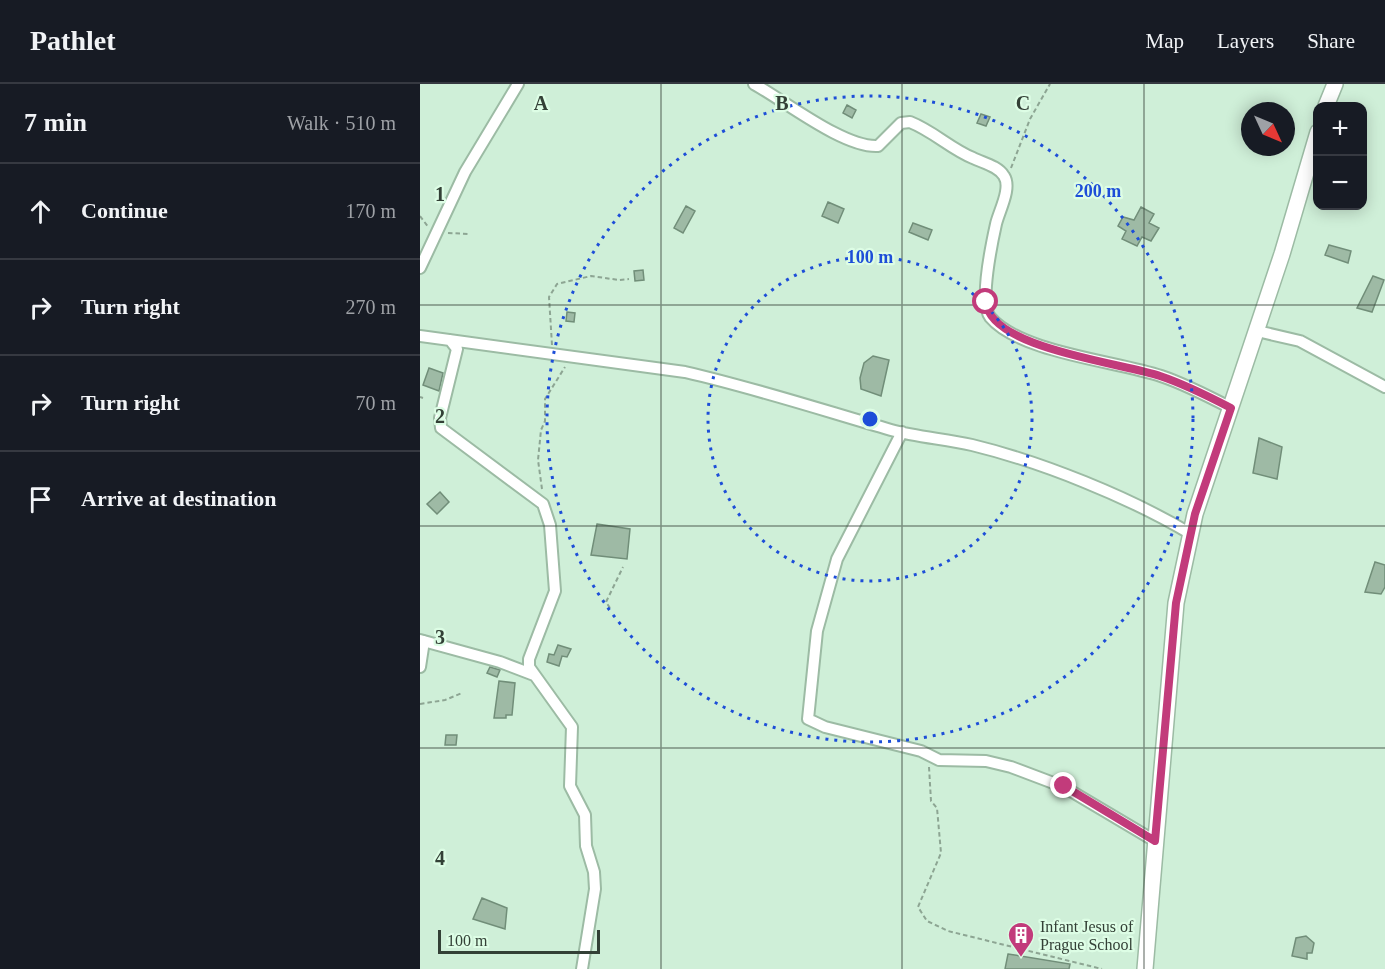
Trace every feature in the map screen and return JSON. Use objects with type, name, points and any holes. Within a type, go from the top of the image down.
[{"type":"street","points":[[420,268],[465,172],[518,84]]},
{"type":"street","points":[[754,84],[829,129],[870,146],[881,144],[901,123],[914,124],[959,151],[995,168],[1006,180],[996,223],[986,291],[986,309],[993,320],[1010,332],[1036,344],[1077,357],[1160,376],[1231,408]]},
{"type":"street","points":[[1328,102],[1335,84]]},
{"type":"street","points":[[1145,969],[1176,603],[1204,483],[1257,331],[1313,145]]},
{"type":"street","points":[[1257,331],[1300,341],[1385,387]]},
{"type":"street","points":[[420,336],[685,372],[726,381],[902,432],[973,446],[1033,464],[1144,508],[1191,534]]},
{"type":"street","points":[[450,340],[457,349],[440,418],[441,428],[542,503],[548,511],[555,591],[529,659],[529,667],[540,677],[568,719],[573,733],[570,786],[585,815],[586,846],[594,872],[595,889],[582,969]]},
{"type":"street","points":[[902,432],[837,559],[817,631],[807,714],[810,720],[825,727],[915,749],[945,761],[998,763],[1051,782],[1116,816],[1155,841]]},
{"type":"street","points":[[420,667],[422,641],[500,662],[540,677]]},
{"type":"path","points":[[1006,180],[1030,119],[1050,84]]},
{"type":"path","points":[[552,353],[549,306],[552,289],[557,284],[591,276],[629,279]]},
{"type":"path","points":[[542,503],[542,475],[538,460],[541,430],[545,422],[545,399],[564,368],[568,356]]},
{"type":"path","points":[[610,608],[606,602],[608,595],[623,567]]},
{"type":"path","points":[[420,704],[446,700],[462,693]]},
{"type":"path","points":[[929,755],[931,801],[937,808],[941,853],[918,908],[927,921],[948,931],[1102,969]]},
{"type":"building","points":[[847,105],[856,110],[852,118],[843,113]]},
{"type":"building","points":[[981,114],[990,117],[986,126],[977,123]]},
{"type":"building","points":[[828,202],[844,209],[838,223],[822,216]]},
{"type":"building","points":[[686,206],[695,211],[683,233],[674,228]]},
{"type":"building","points":[[1141,207],[1154,214],[1149,223],[1159,228],[1151,241],[1142,237],[1137,246],[1122,239],[1126,231],[1118,226],[1123,217],[1134,220]]},
{"type":"building","points":[[913,223],[932,230],[928,240],[909,232]]},
{"type":"building","points":[[1329,245],[1351,251],[1348,263],[1325,255]]},
{"type":"building","points":[[643,270],[644,280],[635,281],[634,271]]},
{"type":"building","points":[[1373,276],[1384,280],[1372,312],[1357,308]]},
{"type":"building","points":[[567,312],[575,313],[574,322],[566,321]]},
{"type":"building","points":[[873,356],[889,360],[881,396],[861,389],[860,378],[864,363]]},
{"type":"building","points":[[429,368],[443,373],[439,391],[423,385]]},
{"type":"building","points":[[1259,438],[1282,447],[1277,479],[1253,473]]},
{"type":"building","points":[[440,492],[449,502],[437,514],[427,504]]},
{"type":"building","points":[[597,524],[630,529],[627,559],[591,555]]},
{"type":"building","points":[[1375,562],[1385,565],[1385,587],[1381,594],[1365,592]]},
{"type":"building","points":[[558,645],[571,649],[567,657],[562,656],[559,666],[547,662],[549,654],[554,655]]},
{"type":"building","points":[[490,667],[500,670],[497,677],[487,673]]},
{"type":"building","points":[[499,681],[515,683],[512,715],[506,715],[506,718],[494,718]]},
{"type":"building","points":[[446,735],[457,735],[456,745],[445,745]]},
{"type":"building","points":[[482,898],[507,908],[505,929],[473,919]]},
{"type":"building","points":[[1306,936],[1314,943],[1312,953],[1307,953],[1307,959],[1292,956],[1296,938]]},
{"type":"building","name":"Infant Jesus of Prague School","points":[[1008,954],[1070,964],[1069,969],[1005,969]]},
{"type":"place","name":"Infant Jesus of Prague School","points":[[1021,958]]},
{"type":"route","points":[[986,302],[987,313],[993,320],[1010,332],[1036,344],[1077,357],[1160,376],[1231,408],[1195,514],[1176,603],[1155,841],[1064,786]]}]
